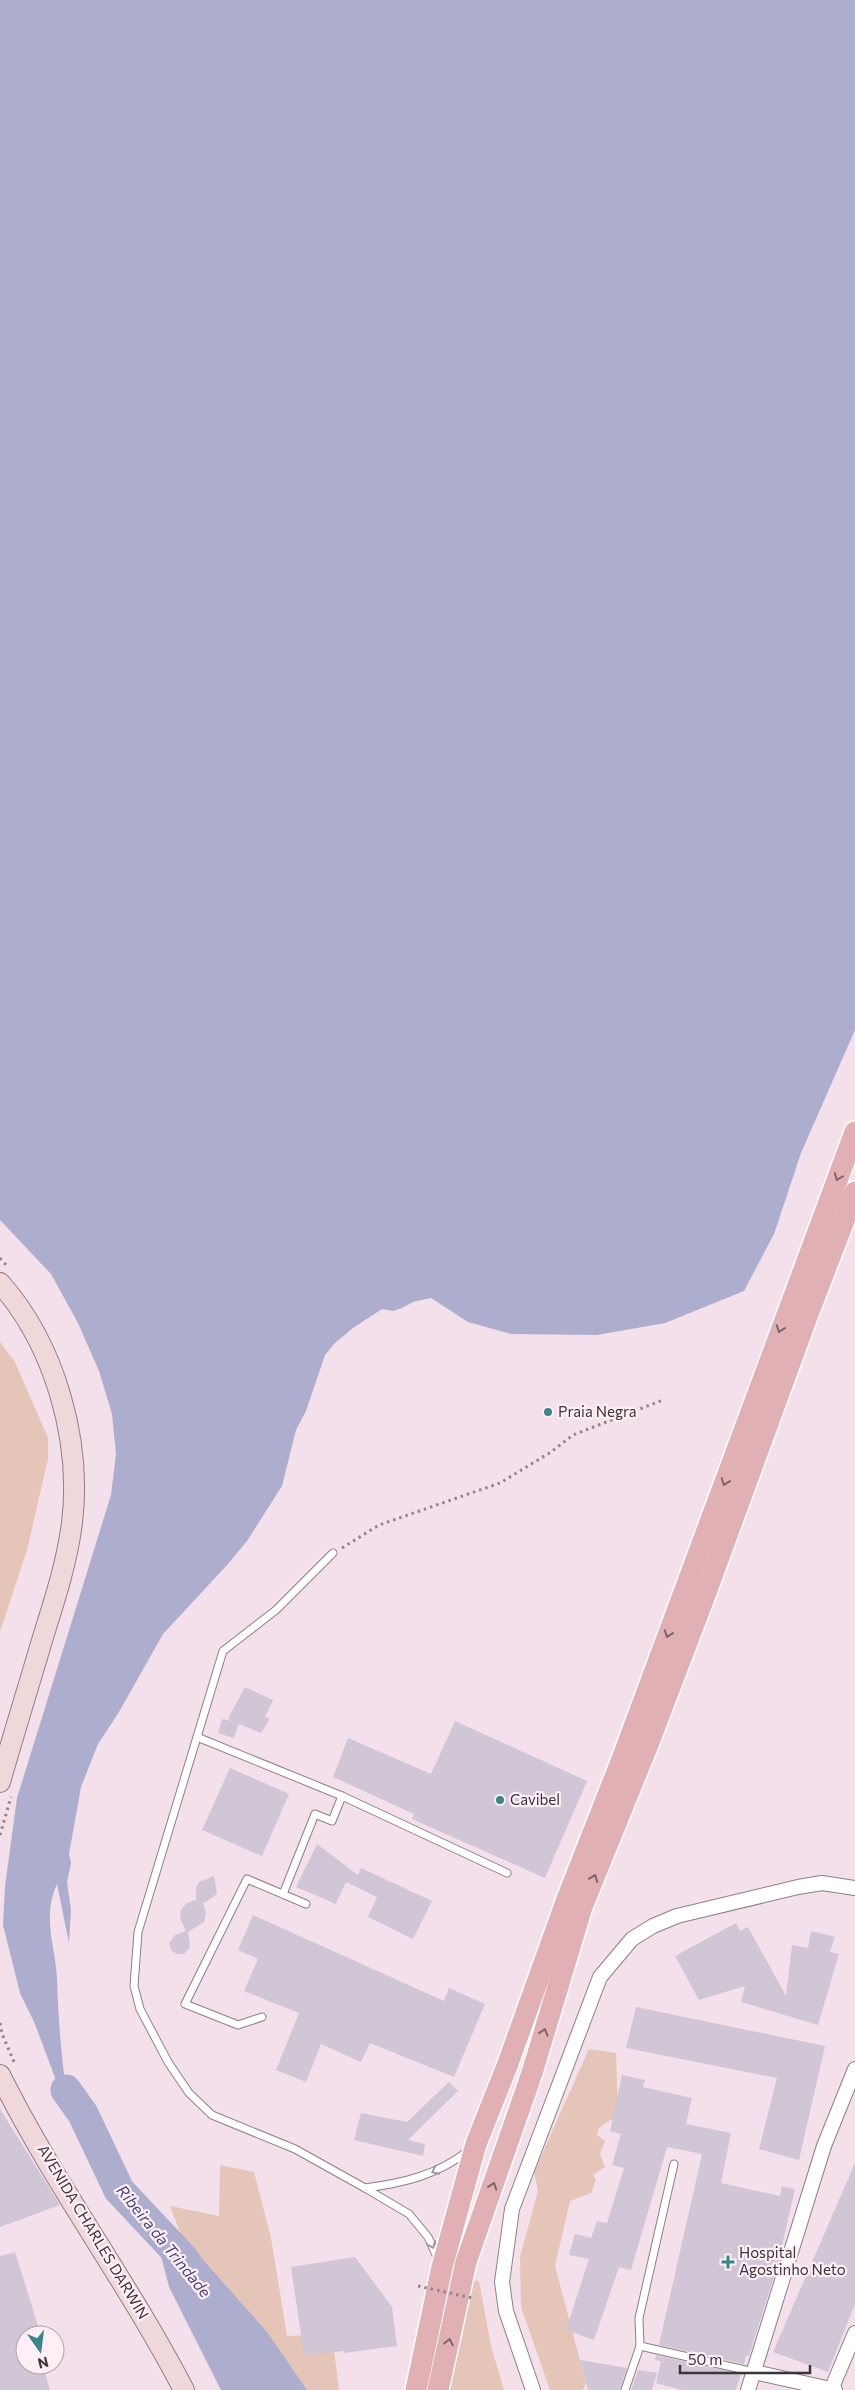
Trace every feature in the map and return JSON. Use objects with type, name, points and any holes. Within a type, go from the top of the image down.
[{"type":"main road","points":[[416,2390],[442,2267],[476,2144],[507,2066],[567,1899],[622,1759],[855,1132]]},
{"type":"main road","points":[[438,2390],[466,2262],[532,2073],[582,1907],[684,1652],[808,1314],[855,1192]]},
{"type":"main road","points":[[0,1283],[21,1311],[41,1345],[54,1378],[67,1423],[73,1459],[74,1494],[71,1530],[60,1581],[0,1782]]},
{"type":"main road","name":"AVENIDA CHARLES DARWIN","points":[[2,2084],[156,2336],[184,2390]]},
{"type":"street","points":[[534,2390],[506,2311],[502,2282],[512,2209],[600,1977],[632,1940],[653,1926],[677,1916],[798,1886],[822,1884],[855,1888]]},
{"type":"street","points":[[748,2390],[824,2146],[850,2098],[855,2069]]},
{"type":"street","points":[[754,2372],[832,2390],[855,2333]]},
{"type":"lane","points":[[333,1553],[276,1610],[223,1650],[138,1932],[134,1986],[140,2010],[168,2062],[189,2093],[212,2114],[295,2149],[394,2203],[420,2224],[442,2267]]},
{"type":"lane","points":[[197,1737],[342,1796],[507,1873]]},
{"type":"lane","points":[[283,1894],[315,1814],[332,1821],[342,1796]]},
{"type":"lane","points":[[262,2017],[238,2025],[185,2004],[247,1879],[306,1904]]},
{"type":"lane","points":[[366,2188],[409,2182],[431,2174],[451,2163],[476,2144]]},
{"type":"lane","points":[[625,2390],[640,2346],[639,2318],[674,2164]]},
{"type":"lane","points":[[640,2346],[754,2372]]},
{"type":"path","points":[[333,1553],[379,1525],[500,1483],[551,1452],[573,1435],[663,1400]]},
{"type":"path","points":[[418,2286],[472,2298]]},
{"type":"shaded area","points":[[0,1342],[15,1362],[48,1438],[48,1459],[27,1550],[0,1632]]},
{"type":"shaded area","points":[[589,2049],[616,2053],[618,2115],[599,2128],[597,2135],[605,2141],[600,2154],[605,2167],[593,2175],[596,2180],[591,2193],[570,2201],[555,2266],[586,2383],[583,2390],[550,2390],[521,2307],[520,2257],[538,2191],[534,2172]]},
{"type":"shaded area","points":[[220,2165],[254,2172],[271,2238],[287,2336],[332,2334],[339,2390],[287,2390],[271,2347],[181,2235],[170,2206],[219,2216]]},
{"type":"shaded area","points":[[466,2280],[479,2281],[491,2346],[504,2390],[438,2390]]},
{"type":"water","points":[[0,0],[855,0],[855,1030],[801,1153],[774,1234],[744,1291],[665,1323],[597,1335],[511,1334],[468,1322],[431,1298],[413,1302],[393,1311],[382,1309],[353,1328],[335,1343],[325,1355],[306,1411],[296,1430],[282,1486],[247,1541],[163,1634],[119,1712],[98,1744],[81,1787],[69,1854],[71,1863],[67,1882],[71,1910],[69,1943],[57,1884],[50,1908],[66,2090],[57,2083],[35,2024],[20,1993],[3,1925],[5,1886],[17,1798],[111,1495],[116,1454],[112,1414],[99,1371],[78,1323],[51,1274],[0,1220]]},
{"type":"water","points":[[172,2228],[181,2235],[267,2332],[307,2390],[221,2390],[169,2287],[160,2252]]},
{"type":"building","points":[[245,1687],[273,1700],[265,1717],[270,1719],[261,1733],[239,1724],[234,1738],[218,1733],[222,1719],[233,1721],[228,1719]]},
{"type":"building","name":"Cavibel","points":[[455,1721],[587,1781],[545,1878],[412,1819],[414,1814],[333,1777],[348,1738],[431,1774]]},
{"type":"building","points":[[230,1768],[289,1794],[262,1856],[202,1830]]},
{"type":"building","points":[[317,1844],[358,1875],[361,1868],[432,1901],[413,1939],[368,1917],[377,1897],[346,1882],[336,1904],[296,1887]]},
{"type":"building","points":[[214,1876],[217,1893],[203,1903],[206,1913],[204,1922],[188,1932],[189,1949],[184,1954],[177,1954],[171,1950],[169,1943],[175,1935],[186,1931],[180,1918],[181,1910],[187,1903],[196,1900],[196,1888],[199,1882]]},
{"type":"building","points":[[253,1915],[444,2001],[449,1988],[485,2004],[454,2077],[370,2043],[361,2062],[321,2044],[306,2082],[276,2070],[299,2013],[244,1991],[258,1959],[238,1950]]},
{"type":"building","points":[[736,1923],[740,1931],[748,1927],[786,1996],[792,1945],[808,1948],[811,1931],[835,1937],[830,1952],[839,1954],[818,2025],[741,2002],[745,1986],[699,2000],[675,1956]]},
{"type":"building","points":[[636,2007],[825,2046],[799,2160],[759,2149],[777,2078],[626,2048]]},
{"type":"building","points":[[622,2075],[645,2080],[643,2087],[692,2098],[686,2124],[731,2133],[721,2183],[780,2196],[782,2186],[795,2189],[777,2267],[749,2356],[746,2356],[744,2364],[659,2345],[702,2154],[667,2147],[631,2270],[619,2267],[594,2340],[566,2330],[589,2259],[569,2255],[575,2234],[591,2238],[597,2221],[607,2223],[624,2168],[612,2165],[621,2134],[610,2131]]},
{"type":"building","points":[[449,2082],[458,2091],[408,2140],[425,2144],[423,2156],[354,2140],[361,2113],[407,2122]]},
{"type":"building","points":[[0,2109],[60,2205],[0,2227]]},
{"type":"building","points":[[855,2163],[855,2304],[828,2372],[773,2352]]},
{"type":"building","points":[[15,2252],[38,2325],[15,2325],[15,2375],[46,2375],[50,2390],[0,2390],[0,2256]]},
{"type":"building","points":[[355,2257],[392,2307],[397,2346],[344,2353],[344,2351],[304,2355],[291,2267]]},
{"type":"building","points":[[656,2355],[741,2374],[736,2390],[682,2390],[656,2383],[661,2361],[655,2360]]},
{"type":"building","points":[[580,2360],[627,2368],[620,2390],[588,2390]]},
{"type":"building","points":[[638,2370],[657,2373],[652,2390],[631,2390]]},
{"type":"waterway","name":"Ribeira da Trindade","points":[[66,2090],[83,2114],[119,2190],[182,2257],[193,2273]]},
{"type":"place","name":"Praia Negra","points":[[548,1412]]},
{"type":"place","name":"Cavibel","points":[[500,1800]]},
{"type":"place","name":"Hospital Agostinho Neto","points":[[728,2262]]}]
